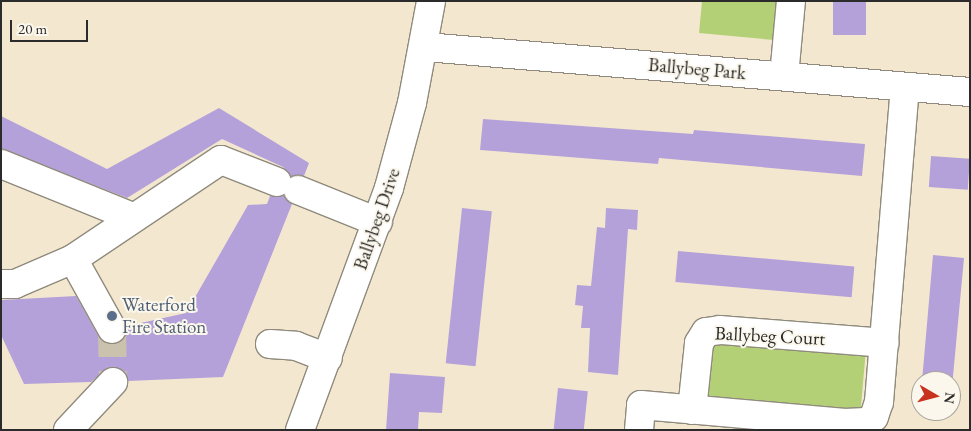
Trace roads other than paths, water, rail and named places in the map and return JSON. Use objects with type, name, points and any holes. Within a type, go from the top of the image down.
[{"type":"street","name":"Ballybeg Drive","points":[[300,430],[378,222],[399,153],[425,47],[431,1]]},
{"type":"street","points":[[784,76],[791,1]]},
{"type":"street","name":"Ballybeg Park","points":[[425,47],[970,92]]},
{"type":"street","points":[[639,430],[641,405],[876,425],[905,87]]},
{"type":"street","points":[[1,284],[15,284],[73,259],[132,217],[220,160],[378,222]]},
{"type":"street","points":[[1,164],[132,217]]},
{"type":"street","points":[[73,259],[112,329]]},
{"type":"street","name":"Ballybeg Court","points":[[692,410],[700,343],[706,332],[720,330],[884,343]]},
{"type":"street","points":[[270,344],[296,346],[328,358]]},
{"type":"street","points":[[68,430],[113,382]]},
{"type":"tunnel","points":[[112,329],[113,382]]},
{"type":"place","name":"Waterford Fire Station","points":[[112,316]]}]
